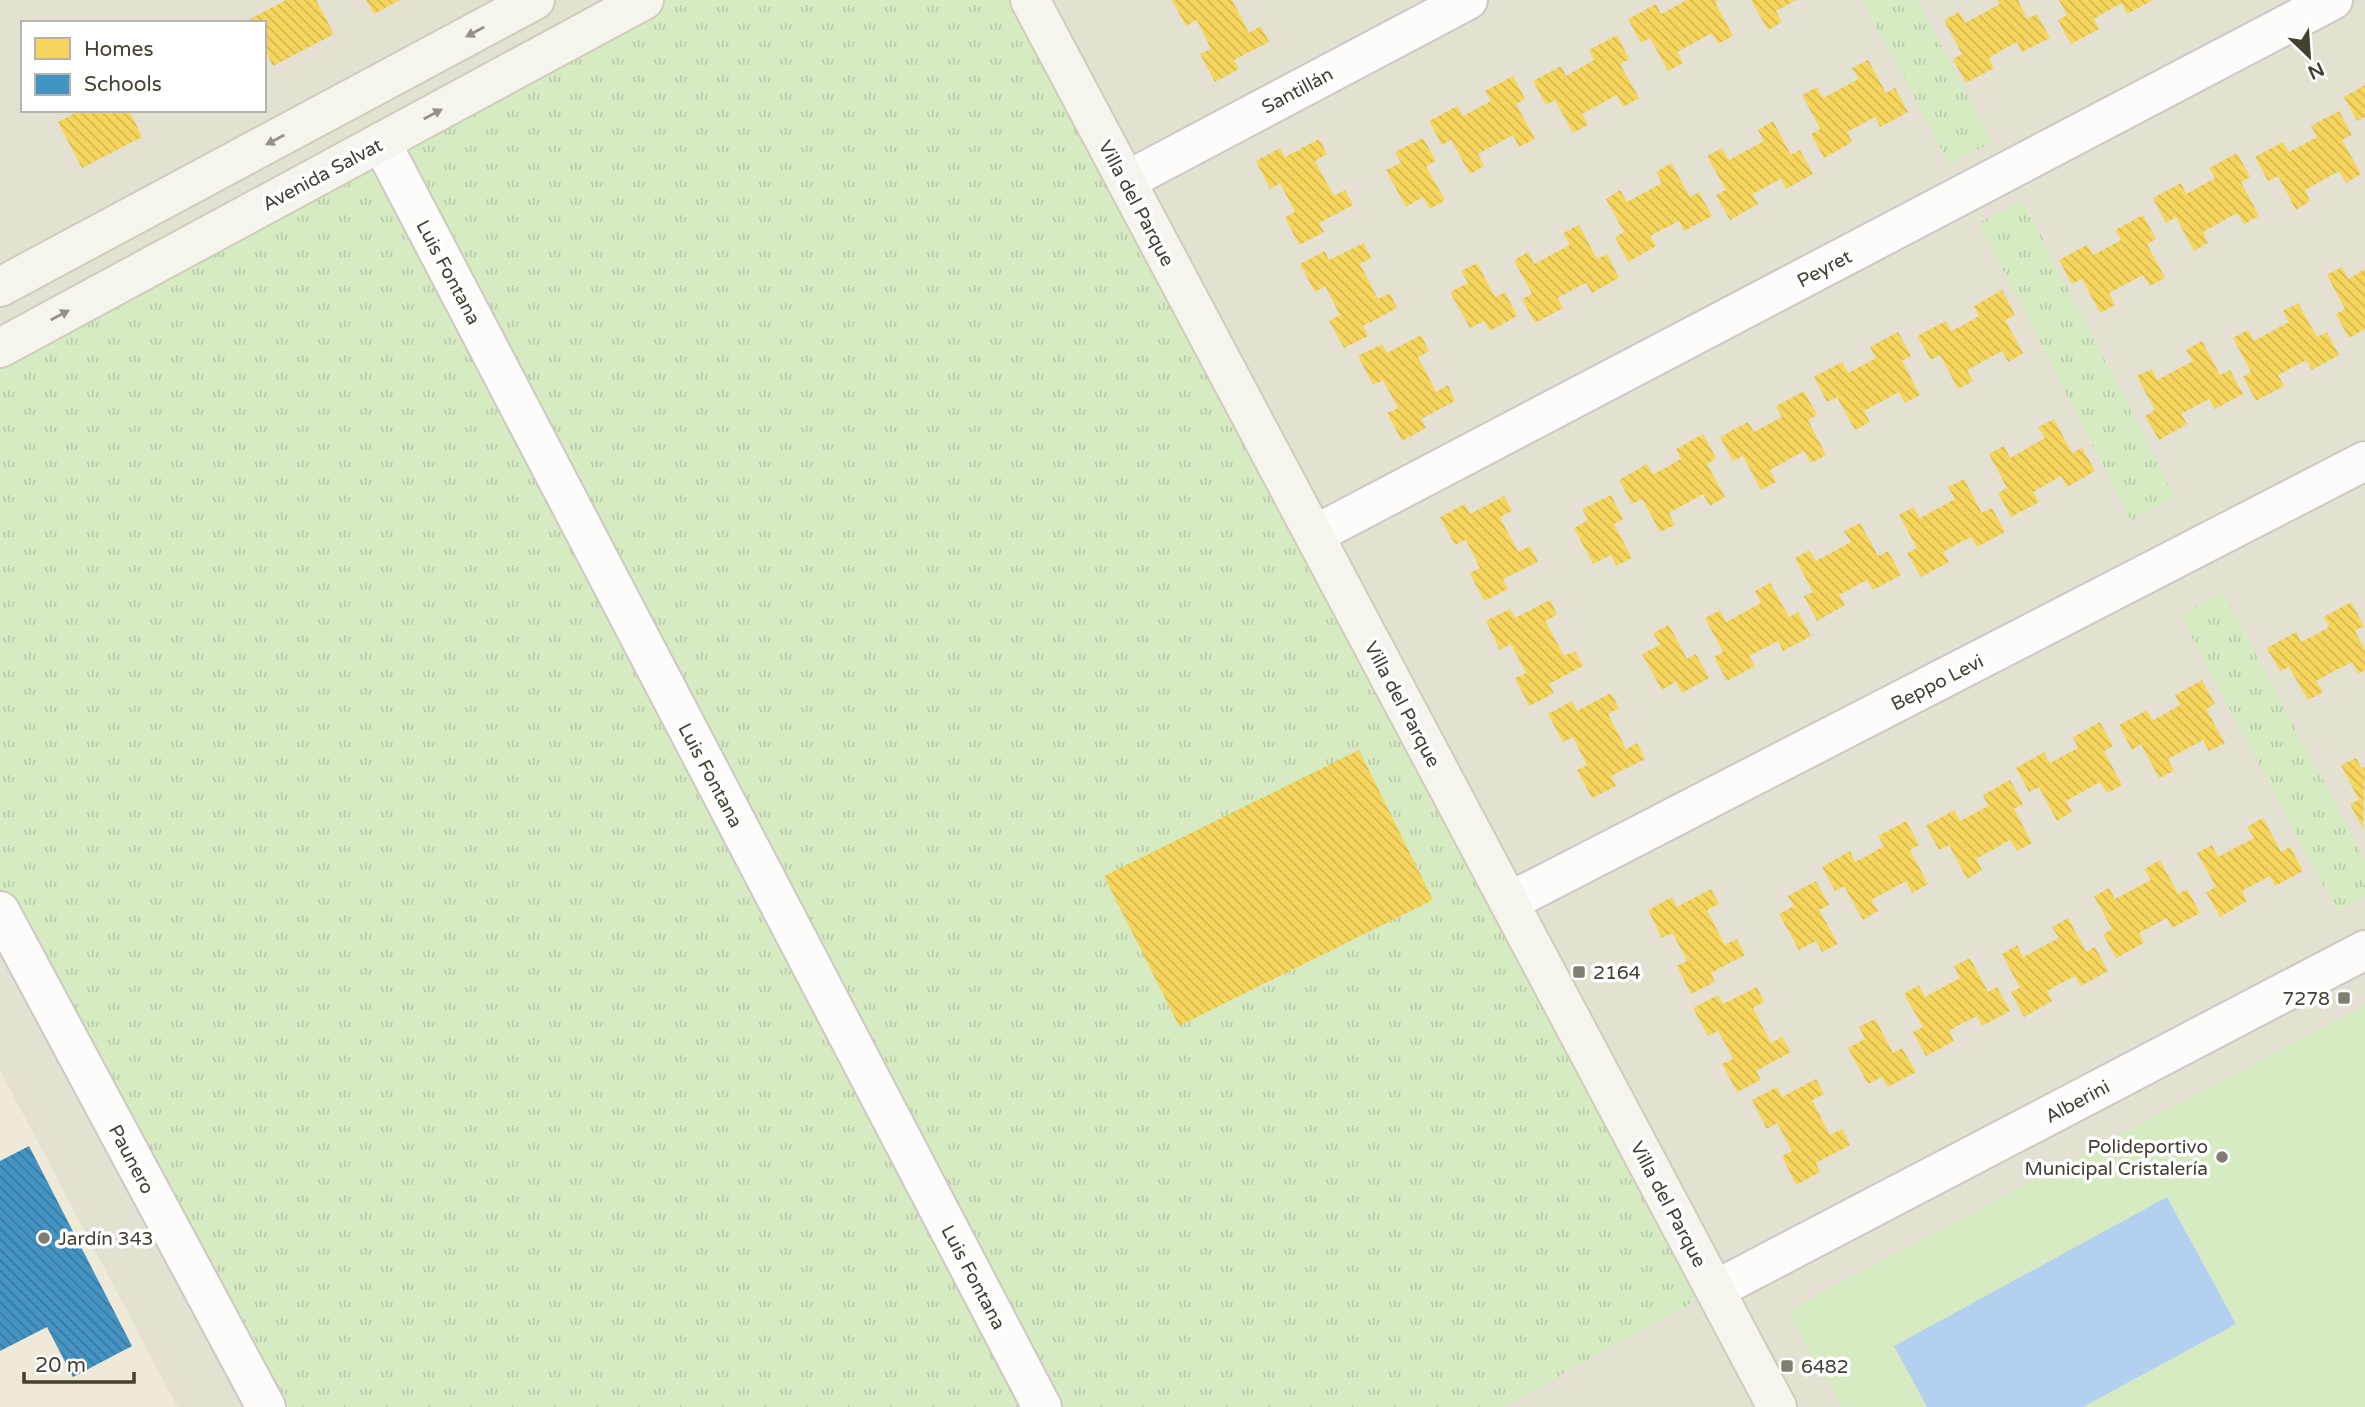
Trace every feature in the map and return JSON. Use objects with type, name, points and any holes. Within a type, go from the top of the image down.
[{"type":"street","points":[[0,287],[535,0]]},
{"type":"street","name":"Avenida Salvat","points":[[0,348],[645,0]]},
{"type":"street","name":"Villa del Parque","points":[[1030,0],[1777,1407]]},
{"type":"street","name":"Santillán","points":[[1125,181],[1468,0]]},
{"type":"street","name":"Peyret","points":[[1314,535],[2333,0]]},
{"type":"street","name":"Luis Fontana","points":[[381,142],[1042,1407]]},
{"type":"street","name":"Beppo Levi","points":[[1509,902],[2365,461]]},
{"type":"street","name":"Paunero","points":[[0,911],[8,952],[266,1407]]},
{"type":"street","name":"Alberini","points":[[1715,1290],[2365,950]]},
{"type":"shaded area","points":[[0,0],[2365,0],[2365,1407],[0,1407]]},
{"type":"shaded area","name":"Jardín 343","points":[[0,1070],[177,1406],[178,1407],[0,1407]]},
{"type":"green space","points":[[644,0],[1030,0],[1715,1290],[1504,1407],[266,1407],[0,911],[0,348]]},
{"type":"green space","points":[[1862,0],[1917,0],[1992,142],[1950,165]]},
{"type":"green space","points":[[2023,200],[2175,498],[2131,521],[1979,223]]},
{"type":"green space","points":[[2223,592],[2365,860],[2365,897],[2337,912],[2180,615]]},
{"type":"green space","name":"Polideportivo Municipal Cristalería","points":[[2365,1005],[2365,1407],[1842,1407],[1793,1323],[1793,1308]]},
{"type":"water","points":[[2167,1197],[2236,1324],[2083,1407],[1927,1407],[1894,1346]]},
{"type":"building: Homes","points":[[286,0],[316,0],[334,34],[273,66],[266,52],[266,21],[250,19]]},
{"type":"building: Homes","points":[[366,0],[400,0],[374,14]]},
{"type":"building: Homes","points":[[1172,0],[1232,0],[1249,33],[1261,26],[1269,42],[1234,60],[1239,69],[1215,82],[1200,54],[1211,49],[1197,20],[1186,26]]},
{"type":"building: Homes","points":[[1687,0],[1719,0],[1715,2],[1733,36],[1718,44],[1712,33],[1677,52],[1683,63],[1668,71],[1650,38],[1641,43],[1628,19],[1656,4],[1661,14]]},
{"type":"building: Homes","points":[[1751,0],[1796,0],[1776,11],[1782,22],[1768,30]]},
{"type":"building: Homes","points":[[1997,0],[2018,0],[2027,19],[2037,14],[2050,38],[2022,52],[2017,42],[2002,50],[1989,58],[1994,68],[1966,83],[1953,59],[1962,54],[1944,20],[1959,12],[1965,23],[2000,4]]},
{"type":"building: Homes","points":[[2059,0],[2153,0],[2127,14],[2122,3],[2107,11],[2094,19],[2099,29],[2071,44],[2058,20],[2067,15]]},
{"type":"building: Homes","points":[[1617,35],[1629,59],[1620,64],[1639,98],[1623,107],[1617,95],[1582,114],[1588,125],[1573,133],[1555,100],[1546,105],[1533,81],[1561,66],[1566,76],[1594,60],[1589,50]]},
{"type":"building: Homes","points":[[1868,60],[1886,93],[1895,88],[1908,112],[1880,127],[1875,117],[1847,132],[1852,142],[1824,158],[1811,134],[1820,129],[1802,95],[1817,87],[1823,98],[1859,79],[1852,68]]},
{"type":"building: Homes","points":[[1513,76],[1525,99],[1516,104],[1535,139],[1519,147],[1513,135],[1478,154],[1484,166],[1470,174],[1451,140],[1442,145],[1429,121],[1457,106],[1463,116],[1491,101],[1485,91]]},
{"type":"building: Homes","points":[[2365,85],[2365,117],[2357,121],[2344,97]]},
{"type":"building: Homes","points":[[2339,111],[2352,135],[2342,140],[2361,174],[2346,183],[2339,171],[2305,190],[2310,201],[2296,210],[2278,176],[2268,181],[2255,157],[2283,142],[2289,152],[2317,137],[2311,126]]},
{"type":"building: Homes","points":[[77,112],[130,112],[142,137],[82,168],[58,122]]},
{"type":"building: Homes","points":[[1773,121],[1791,155],[1800,150],[1813,174],[1786,189],[1781,179],[1752,194],[1758,204],[1730,220],[1716,195],[1726,190],[1707,156],[1722,148],[1729,160],[1764,141],[1758,130]]},
{"type":"building: Homes","points":[[1423,138],[1436,161],[1426,166],[1445,200],[1430,209],[1423,197],[1406,207],[1386,170],[1401,163],[1395,152]]},
{"type":"building: Homes","points":[[1319,139],[1327,154],[1315,161],[1334,196],[1345,190],[1353,205],[1319,223],[1324,232],[1299,245],[1285,217],[1295,212],[1280,183],[1270,189],[1256,161],[1280,148],[1285,157]]},
{"type":"building: Homes","points":[[2237,153],[2250,177],[2241,182],[2259,216],[2244,224],[2237,213],[2203,232],[2208,243],[2194,251],[2176,217],[2166,223],[2153,198],[2181,183],[2186,194],[2215,178],[2209,168]]},
{"type":"building: Homes","points":[[1671,163],[1690,197],[1699,192],[1712,216],[1684,231],[1679,221],[1650,236],[1656,246],[1628,262],[1615,237],[1624,232],[1606,199],[1620,190],[1627,202],[1662,183],[1656,172]]},
{"type":"building: Homes","points":[[2143,215],[2156,239],[2147,244],[2165,278],[2150,286],[2143,275],[2109,293],[2115,305],[2100,313],[2082,279],[2072,284],[2059,260],[2087,245],[2093,255],[2121,240],[2115,230]]},
{"type":"building: Homes","points":[[1579,225],[1597,259],[1607,254],[1619,278],[1592,293],[1586,283],[1572,290],[1558,298],[1563,308],[1535,323],[1522,299],[1532,294],[1514,260],[1528,252],[1534,264],[1570,245],[1563,233]]},
{"type":"building: Homes","points":[[1364,243],[1371,258],[1360,264],[1378,299],[1390,293],[1397,308],[1363,326],[1368,336],[1344,348],[1329,321],[1340,315],[1325,286],[1315,292],[1300,264],[1325,251],[1329,260]]},
{"type":"building: Homes","points":[[1477,263],[1495,297],[1505,292],[1517,316],[1490,331],[1484,321],[1470,328],[1450,292],[1468,283],[1461,271]]},
{"type":"building: Homes","points":[[2342,267],[2348,279],[2365,269],[2365,329],[2349,338],[2336,314],[2345,309],[2327,275]]},
{"type":"building: Homes","points":[[2002,290],[2015,315],[2005,320],[2023,353],[2008,362],[2002,351],[1967,370],[1973,381],[1958,389],[1940,355],[1931,360],[1917,336],[1946,321],[1951,331],[1965,324],[1979,316],[1974,306]]},
{"type":"building: Homes","points":[[2298,303],[2317,337],[2327,332],[2339,355],[2312,370],[2306,360],[2278,375],[2284,386],[2256,401],[2243,377],[2251,372],[2233,338],[2248,330],[2254,341],[2289,322],[2283,311]]},
{"type":"building: Homes","points":[[1898,332],[1911,356],[1902,361],[1920,395],[1905,403],[1899,392],[1864,411],[1870,422],[1855,430],[1837,397],[1827,402],[1814,377],[1842,362],[1848,373],[1876,358],[1870,347]]},
{"type":"building: Homes","points":[[1421,335],[1429,351],[1418,357],[1436,392],[1448,385],[1455,401],[1421,419],[1426,428],[1402,441],[1387,413],[1398,408],[1383,380],[1373,385],[1358,356],[1382,344],[1387,353]]},
{"type":"building: Homes","points":[[2202,341],[2220,375],[2230,370],[2243,394],[2215,409],[2209,399],[2181,414],[2187,424],[2159,440],[2145,416],[2155,410],[2137,376],[2152,369],[2157,380],[2193,361],[2186,350]]},
{"type":"building: Homes","points":[[1804,391],[1817,415],[1808,420],[1826,455],[1811,463],[1804,451],[1770,470],[1776,482],[1761,490],[1743,456],[1733,461],[1720,437],[1748,422],[1754,432],[1782,417],[1776,406]]},
{"type":"building: Homes","points":[[2054,419],[2072,453],[2082,448],[2095,471],[2067,487],[2061,476],[2033,492],[2039,502],[2011,517],[1998,493],[2007,488],[1989,454],[2004,446],[2010,458],[2045,438],[2038,427]]},
{"type":"building: Homes","points":[[1703,434],[1716,458],[1707,464],[1725,497],[1710,506],[1703,494],[1669,513],[1675,525],[1660,532],[1642,499],[1632,504],[1619,480],[1647,464],[1653,474],[1667,467],[1681,459],[1676,449]]},
{"type":"building: Homes","points":[[1964,479],[1982,513],[1992,508],[2005,532],[1977,547],[1971,537],[1957,544],[1943,552],[1949,562],[1921,577],[1907,553],[1917,548],[1899,515],[1913,507],[1920,518],[1955,499],[1948,487]]},
{"type":"building: Homes","points":[[1611,495],[1623,519],[1614,524],[1632,558],[1616,566],[1611,555],[1593,564],[1574,528],[1588,520],[1582,509]]},
{"type":"building: Homes","points":[[1504,496],[1512,511],[1500,517],[1509,535],[1518,552],[1530,546],[1538,562],[1503,579],[1508,589],[1484,601],[1470,573],[1480,568],[1466,540],[1455,545],[1440,517],[1465,504],[1470,514]]},
{"type":"building: Homes","points":[[1860,523],[1878,556],[1888,551],[1901,575],[1873,590],[1867,580],[1839,595],[1845,605],[1817,621],[1804,596],[1813,592],[1795,558],[1809,550],[1816,561],[1851,542],[1844,531]]},
{"type":"building: Homes","points":[[1770,583],[1789,617],[1798,612],[1811,636],[1783,651],[1778,641],[1749,656],[1755,666],[1727,681],[1714,657],[1723,652],[1705,618],[1720,610],[1726,622],[1761,603],[1755,591]]},
{"type":"building: Homes","points":[[1550,600],[1557,615],[1545,621],[1564,656],[1575,651],[1583,666],[1549,684],[1554,693],[1529,706],[1515,678],[1526,673],[1511,644],[1500,650],[1486,621],[1510,609],[1515,618]]},
{"type":"building: Homes","points":[[2351,602],[2364,626],[2355,631],[2365,650],[2365,670],[2358,674],[2352,662],[2334,671],[2316,681],[2323,692],[2308,700],[2289,667],[2280,671],[2267,648],[2296,632],[2301,642],[2315,635],[2329,627],[2324,617]]},
{"type":"building: Homes","points":[[1669,625],[1687,659],[1696,654],[1709,678],[1682,693],[1676,682],[1662,690],[1642,654],[1660,645],[1653,633]]},
{"type":"building: Homes","points":[[2202,680],[2215,704],[2206,709],[2225,743],[2209,751],[2203,740],[2168,759],[2174,771],[2159,778],[2141,744],[2132,750],[2119,725],[2147,710],[2152,721],[2180,705],[2175,695]]},
{"type":"building: Homes","points":[[1611,693],[1619,708],[1608,714],[1626,749],[1637,743],[1645,759],[1611,776],[1616,786],[1592,798],[1577,770],[1587,765],[1573,737],[1563,742],[1548,714],[1572,701],[1577,711]]},
{"type":"building: Homes","points":[[2100,722],[2113,746],[2104,751],[2122,785],[2107,793],[2100,782],[2066,801],[2072,812],[2057,821],[2039,787],[2029,792],[2016,768],[2044,752],[2050,763],[2078,748],[2073,737]]},
{"type":"building: Homes","points":[[1359,750],[1433,900],[1179,1026],[1104,876]]},
{"type":"building: Homes","points":[[2356,758],[2362,769],[2365,767],[2363,829],[2350,804],[2359,800],[2341,765]]},
{"type":"building: Homes","points":[[2010,780],[2023,804],[2014,809],[2032,843],[2017,851],[2010,840],[1976,859],[1982,870],[1967,879],[1949,845],[1939,850],[1926,826],[1954,810],[1960,821],[1988,806],[1983,795]]},
{"type":"building: Homes","points":[[2263,818],[2281,852],[2290,847],[2303,871],[2275,886],[2270,876],[2242,891],[2247,901],[2220,917],[2206,892],[2216,887],[2197,853],[2212,845],[2218,857],[2254,838],[2247,827]]},
{"type":"building: Homes","points":[[1906,821],[1919,845],[1910,850],[1928,884],[1912,893],[1906,881],[1871,900],[1878,911],[1863,920],[1844,886],[1835,891],[1822,867],[1850,851],[1855,862],[1870,854],[1884,846],[1878,836]]},
{"type":"building: Homes","points":[[2160,860],[2178,894],[2187,889],[2200,913],[2172,928],[2167,918],[2139,933],[2144,943],[2116,958],[2103,934],[2112,929],[2094,896],[2109,888],[2115,899],[2151,880],[2144,869]]},
{"type":"building: Homes","points":[[1816,881],[1829,905],[1819,910],[1838,944],[1822,952],[1816,941],[1799,950],[1779,914],[1794,906],[1788,896]]},
{"type":"building: Homes","points":[[1711,889],[1719,904],[1707,910],[1716,928],[1725,945],[1737,939],[1745,955],[1711,973],[1715,982],[1691,994],[1677,966],[1687,961],[1680,947],[1672,933],[1662,938],[1648,910],[1672,897],[1677,907]]},
{"type":"building: Homes","points":[[2068,918],[2086,952],[2095,947],[2108,971],[2081,986],[2075,976],[2061,983],[2047,991],[2052,1001],[2024,1017],[2011,992],[2020,988],[2002,954],[2017,945],[2023,957],[2059,938],[2052,927]]},
{"type":"building: Homes","points":[[1970,958],[1988,992],[1997,987],[2010,1011],[1982,1026],[1977,1016],[1963,1023],[1949,1031],[1954,1041],[1926,1056],[1913,1032],[1923,1027],[1904,994],[1919,985],[1925,997],[1960,978],[1954,966]]},
{"type":"building: Homes","points":[[1757,987],[1764,1002],[1753,1008],[1762,1026],[1771,1043],[1782,1037],[1791,1052],[1756,1071],[1761,1080],[1737,1092],[1722,1064],[1733,1059],[1726,1045],[1718,1031],[1708,1036],[1693,1008],[1718,995],[1723,1004]]},
{"type":"building: Homes","points":[[1875,1019],[1893,1053],[1902,1048],[1916,1072],[1888,1087],[1882,1077],[1868,1084],[1848,1048],[1865,1039],[1859,1027]]},
{"type":"building: Homes","points":[[1816,1079],[1824,1094],[1812,1100],[1821,1118],[1830,1135],[1842,1129],[1850,1145],[1816,1163],[1820,1172],[1796,1185],[1782,1156],[1792,1151],[1777,1123],[1767,1129],[1752,1100],[1777,1087],[1782,1097]]},
{"type":"building: Schools","name":"Jardín 343","points":[[29,1146],[132,1346],[73,1377],[47,1327],[0,1351],[0,1161]]},
{"type":"place","name":"2164","points":[[1579,972]]},
{"type":"place","name":"7278","points":[[2344,998]]},
{"type":"place","name":"Polideportivo Municipal Cristalería","points":[[2222,1157]]},
{"type":"place","name":"Jardín 343","points":[[44,1238]]},
{"type":"place","name":"6482","points":[[1787,1366]]}]
